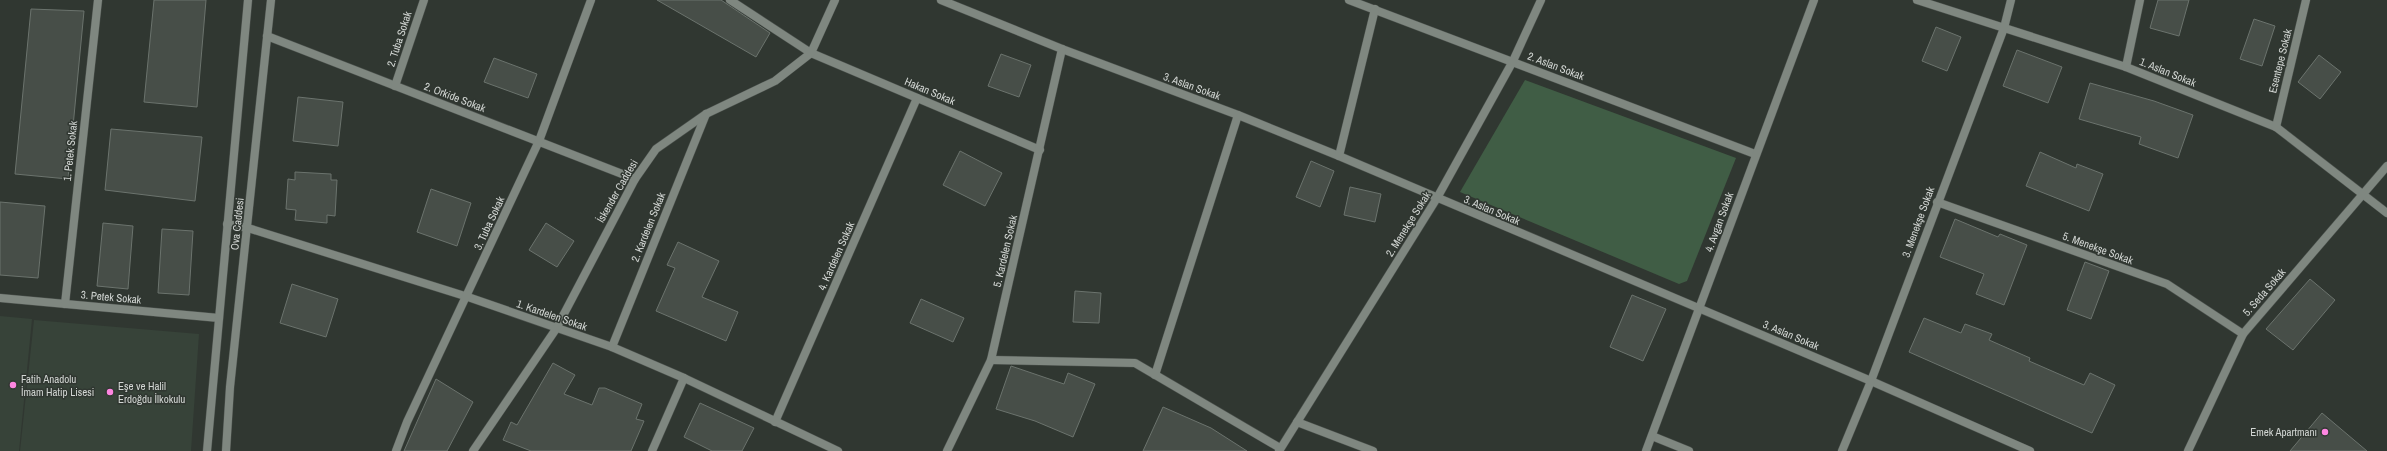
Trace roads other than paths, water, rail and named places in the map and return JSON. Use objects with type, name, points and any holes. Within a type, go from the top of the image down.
[{"type":"street","name":"1. Petek Sokak","points":[[65,304],[98,0]]},
{"type":"street","name":"Ova Caddesi","points":[[207,451],[248,0]]},
{"type":"street","name":"Ova Caddesi","points":[[226,451],[230,387],[271,0]]},
{"type":"street","name":"2. Tuba Sokak","points":[[395,86],[424,0]]},
{"type":"street","name":"3. Tuba Sokak","points":[[396,451],[407,422],[468,297],[539,141],[591,0]]},
{"type":"street","name":"Hakan Sokak","points":[[730,0],[811,53],[1040,150]]},
{"type":"street","name":"İskender Caddesi","points":[[473,451],[556,329],[635,179],[656,149],[676,133],[706,114],[775,81],[811,53],[835,0]]},
{"type":"street","name":"3. Aslan Sokak","points":[[941,0],[1062,49],[1238,115],[1339,156],[1871,381],[2030,451]]},
{"type":"street","name":"2. Aslan Sokak","points":[[1349,0],[1375,8],[1755,154]]},
{"type":"street","name":"2. Menekşe Sokak","points":[[1280,450],[1437,198],[1513,61],[1541,0]]},
{"type":"street","name":"4. Avgan Sokak","points":[[1646,451],[1755,154],[1814,0]]},
{"type":"street","name":"1. Aslan Sokak","points":[[1917,0],[2126,67],[2276,127],[2387,213]]},
{"type":"street","name":"3. Menekşe Sokak","points":[[1842,451],[1871,381],[1937,202],[2004,28],[2011,0]]},
{"type":"street","points":[[2126,67],[2140,0]]},
{"type":"street","name":"Esentepe Sokak","points":[[2276,127],[2306,0]]},
{"type":"street","points":[[1339,156],[1375,8]]},
{"type":"street","name":"2. Orkide Sokak","points":[[267,36],[635,179]]},
{"type":"street","name":"5. Kardelen Sokak","points":[[947,451],[991,360],[1062,49]]},
{"type":"street","name":"4. Kardelen Sokak","points":[[775,422],[917,98]]},
{"type":"street","name":"2. Kardelen Sokak","points":[[612,347],[706,114]]},
{"type":"street","points":[[1155,375],[1238,115]]},
{"type":"street","name":"5. Seda Sokak","points":[[2188,451],[2243,334],[2387,166]]},
{"type":"street","name":"5. Menekşe Sokak","points":[[1937,202],[2167,284],[2243,334]]},
{"type":"street","name":"1. Kardelen Sokak","points":[[228,224],[248,228],[468,297],[556,329],[612,347],[684,378],[838,451]]},
{"type":"street","name":"3. Petek Sokak","points":[[0,298],[219,318]]},
{"type":"street","points":[[991,360],[1135,363],[1280,450]]},
{"type":"street","points":[[652,451],[684,378]]},
{"type":"street","points":[[1297,422],[1373,451]]},
{"type":"street","points":[[1652,436],[1689,451]]},
{"type":"place","name":"Fatih Anadolu İmam Hatip Lisesi","points":[[13,385]]},
{"type":"place","name":"Eşe ve Halil Erdoğdu İlkokulu","points":[[110,392]]},
{"type":"place","name":"Emek Apartmanı","points":[[2325,432]]}]
